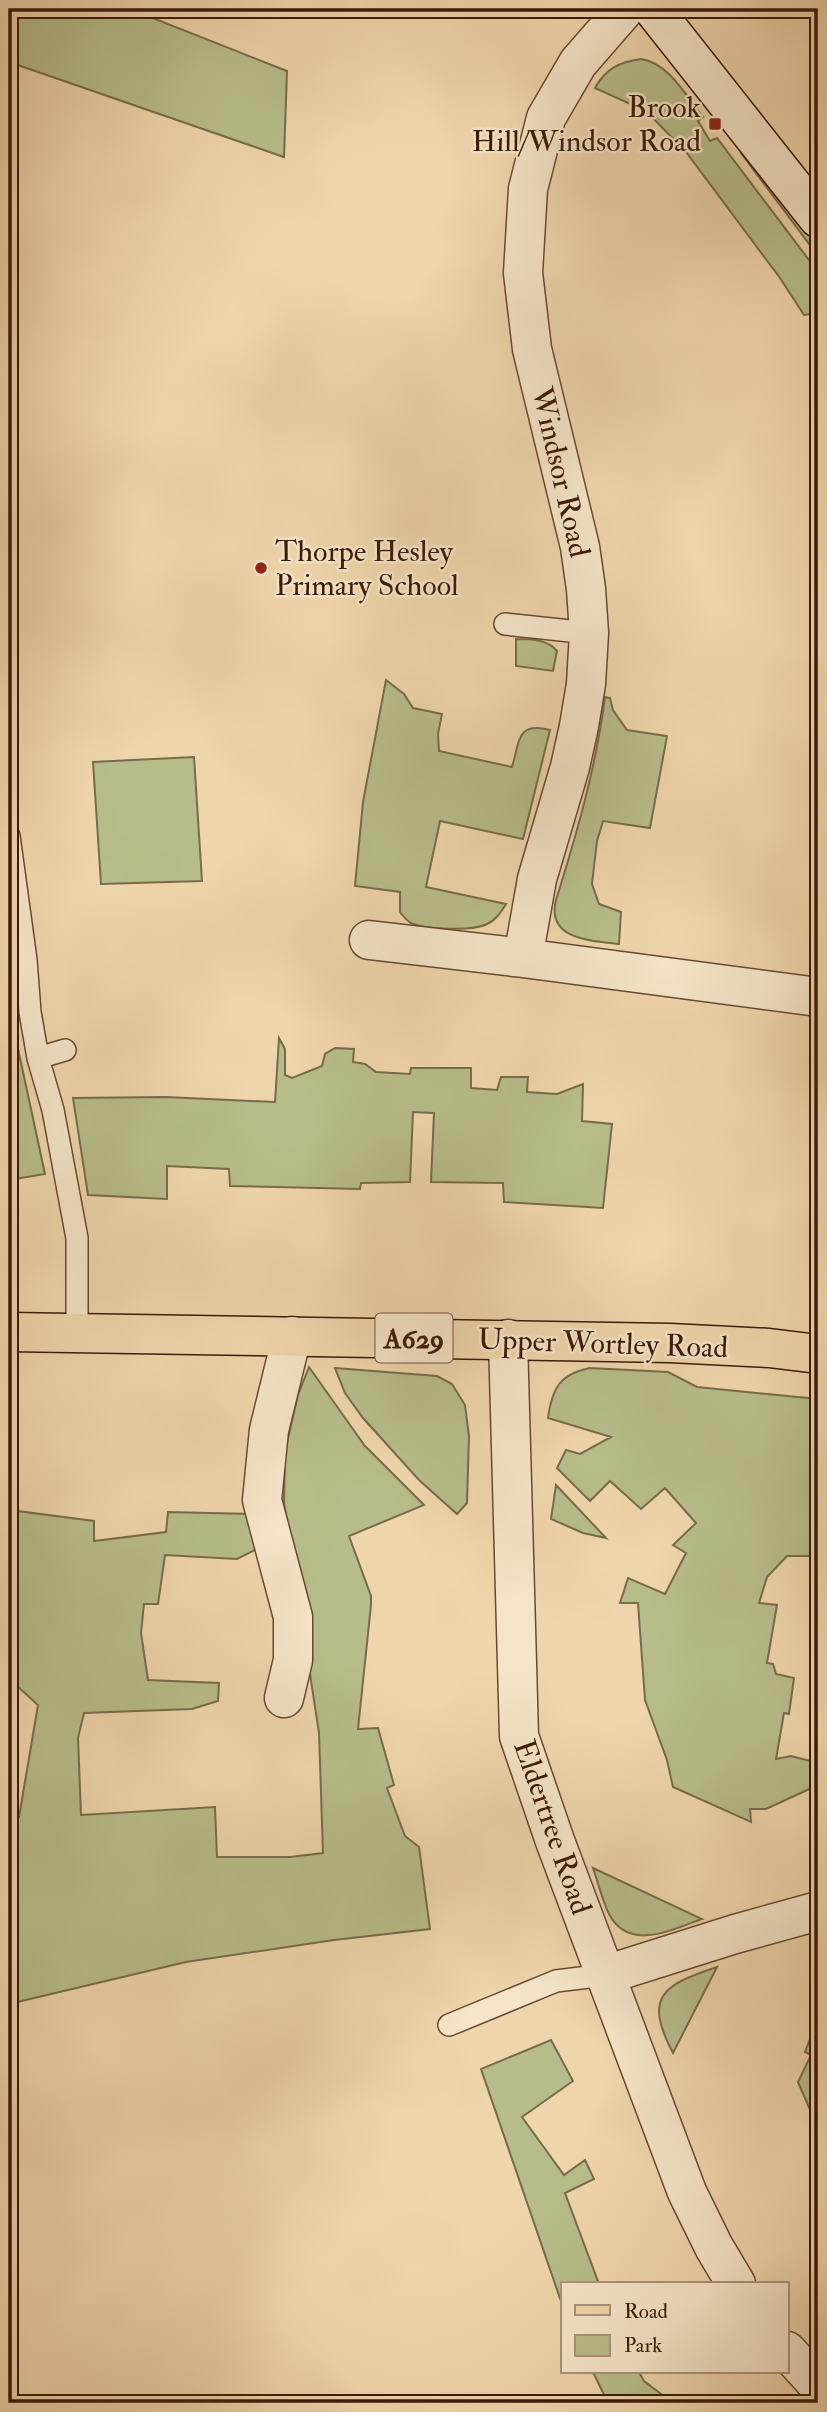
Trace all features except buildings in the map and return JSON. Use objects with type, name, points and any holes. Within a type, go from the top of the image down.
[{"type":"main road","name":"Upper Wortley Road","points":[[9,1332],[670,1343],[769,1348],[818,1354]]},
{"type":"street","name":"Windsor Road","points":[[523,958],[537,879],[570,767],[579,726],[586,684],[589,633],[580,547],[532,349],[523,273],[528,189],[545,118],[578,63],[625,9]]},
{"type":"street","points":[[653,9],[818,218]]},
{"type":"street","points":[[369,940],[818,997]]},
{"type":"street","points":[[284,1698],[293,1660],[293,1617],[262,1500],[269,1430],[292,1336]]},
{"type":"street","name":"Eldertree Road","points":[[509,1339],[519,1736],[687,2192],[735,2282]]},
{"type":"street","points":[[605,1975],[818,1911]]},
{"type":"street","points":[[788,2352],[818,2385]]},
{"type":"lane","points":[[505,624],[589,633]]},
{"type":"lane","points":[[9,836],[26,960],[30,1012],[38,1058],[53,1110],[76,1238],[77,1332]]},
{"type":"lane","points":[[38,1058],[65,1050]]},
{"type":"lane","points":[[449,2025],[556,1981],[605,1975]]},
{"type":"green space","points":[[9,9],[130,9],[287,71],[284,157],[9,62]]},
{"type":"green space","points":[[641,59],[660,67],[676,82],[703,117],[698,121],[710,141],[717,138],[818,272],[818,313],[804,315],[780,278],[686,152],[646,111],[595,88],[614,67]]},
{"type":"green space","points":[[745,150],[818,244],[818,256],[741,153]]},
{"type":"green space","points":[[516,639],[538,640],[553,647],[557,651],[553,671],[516,666]]},
{"type":"green space","points":[[386,680],[404,694],[413,708],[442,714],[438,734],[439,751],[512,767],[525,731],[531,728],[550,730],[523,839],[440,821],[426,887],[506,904],[496,918],[487,924],[461,929],[418,925],[410,922],[400,912],[400,892],[355,886],[363,802]]},
{"type":"green space","points":[[605,697],[610,698],[613,710],[627,730],[667,736],[650,828],[603,821],[597,841],[592,884],[599,904],[621,912],[619,944],[574,936],[564,931],[555,913],[556,900],[591,774]]},
{"type":"green space","points":[[194,757],[202,881],[101,884],[93,762]]},
{"type":"green space","points":[[9,1007],[45,1174],[9,1180]]},
{"type":"green space","points":[[279,1038],[285,1049],[285,1075],[292,1078],[322,1066],[325,1054],[335,1048],[354,1049],[353,1062],[365,1064],[376,1072],[410,1074],[411,1068],[471,1068],[471,1088],[497,1090],[501,1077],[528,1077],[527,1092],[557,1094],[583,1084],[582,1121],[612,1124],[603,1208],[504,1202],[503,1183],[431,1182],[434,1113],[413,1112],[410,1182],[361,1183],[360,1189],[230,1186],[229,1169],[167,1166],[167,1199],[88,1195],[73,1098],[166,1097],[275,1102]]},
{"type":"green space","points":[[309,1367],[365,1446],[424,1505],[349,1536],[371,1596],[358,1729],[378,1728],[394,1785],[387,1788],[405,1836],[419,1847],[430,1929],[186,1962],[9,2004],[9,1829],[19,1817],[38,1705],[16,1685],[9,1658],[9,1510],[94,1521],[94,1541],[166,1532],[168,1512],[253,1514],[261,1547],[237,1559],[165,1555],[158,1604],[144,1604],[141,1633],[148,1680],[219,1683],[218,1701],[192,1709],[84,1713],[78,1738],[81,1815],[215,1807],[217,1857],[290,1857],[323,1853],[319,1733],[284,1503],[285,1451],[298,1395]]},
{"type":"green space","points":[[335,1368],[437,1376],[452,1384],[465,1405],[469,1436],[467,1503],[457,1514],[419,1480],[363,1418],[345,1393]]},
{"type":"green space","points":[[590,1368],[668,1372],[697,1387],[818,1399],[818,1556],[787,1556],[767,1577],[759,1603],[777,1605],[767,1663],[773,1664],[776,1674],[794,1678],[789,1714],[784,1713],[776,1759],[791,1756],[818,1763],[818,1785],[766,1809],[750,1809],[751,1822],[673,1787],[667,1760],[645,1700],[638,1603],[620,1603],[628,1578],[665,1594],[686,1553],[673,1545],[696,1523],[665,1488],[641,1509],[610,1481],[590,1501],[557,1468],[566,1450],[580,1454],[611,1437],[548,1418],[552,1398],[559,1384],[571,1374]]},
{"type":"green space","points":[[556,1485],[606,1538],[583,1533],[551,1519]]},
{"type":"green space","points":[[593,1868],[702,1919],[651,1935],[628,1932],[617,1926],[609,1914]]},
{"type":"green space","points":[[717,1967],[673,2053],[660,2018],[660,2005],[664,1995],[683,1980]]},
{"type":"green space","points":[[818,2037],[818,2128],[798,2082],[811,2055],[805,2052],[810,2039]]},
{"type":"green space","points":[[551,2040],[573,2081],[522,2117],[564,2175],[585,2160],[594,2179],[565,2193],[598,2282],[561,2282],[561,2301],[481,2069]]},
{"type":"green space","points":[[594,2374],[640,2374],[644,2381],[673,2403],[608,2403]]},
{"type":"place","name":"Brook Hill/Windsor Road","points":[[715,124]]},
{"type":"place","name":"Thorpe Hesley Primary School","points":[[261,568]]}]
